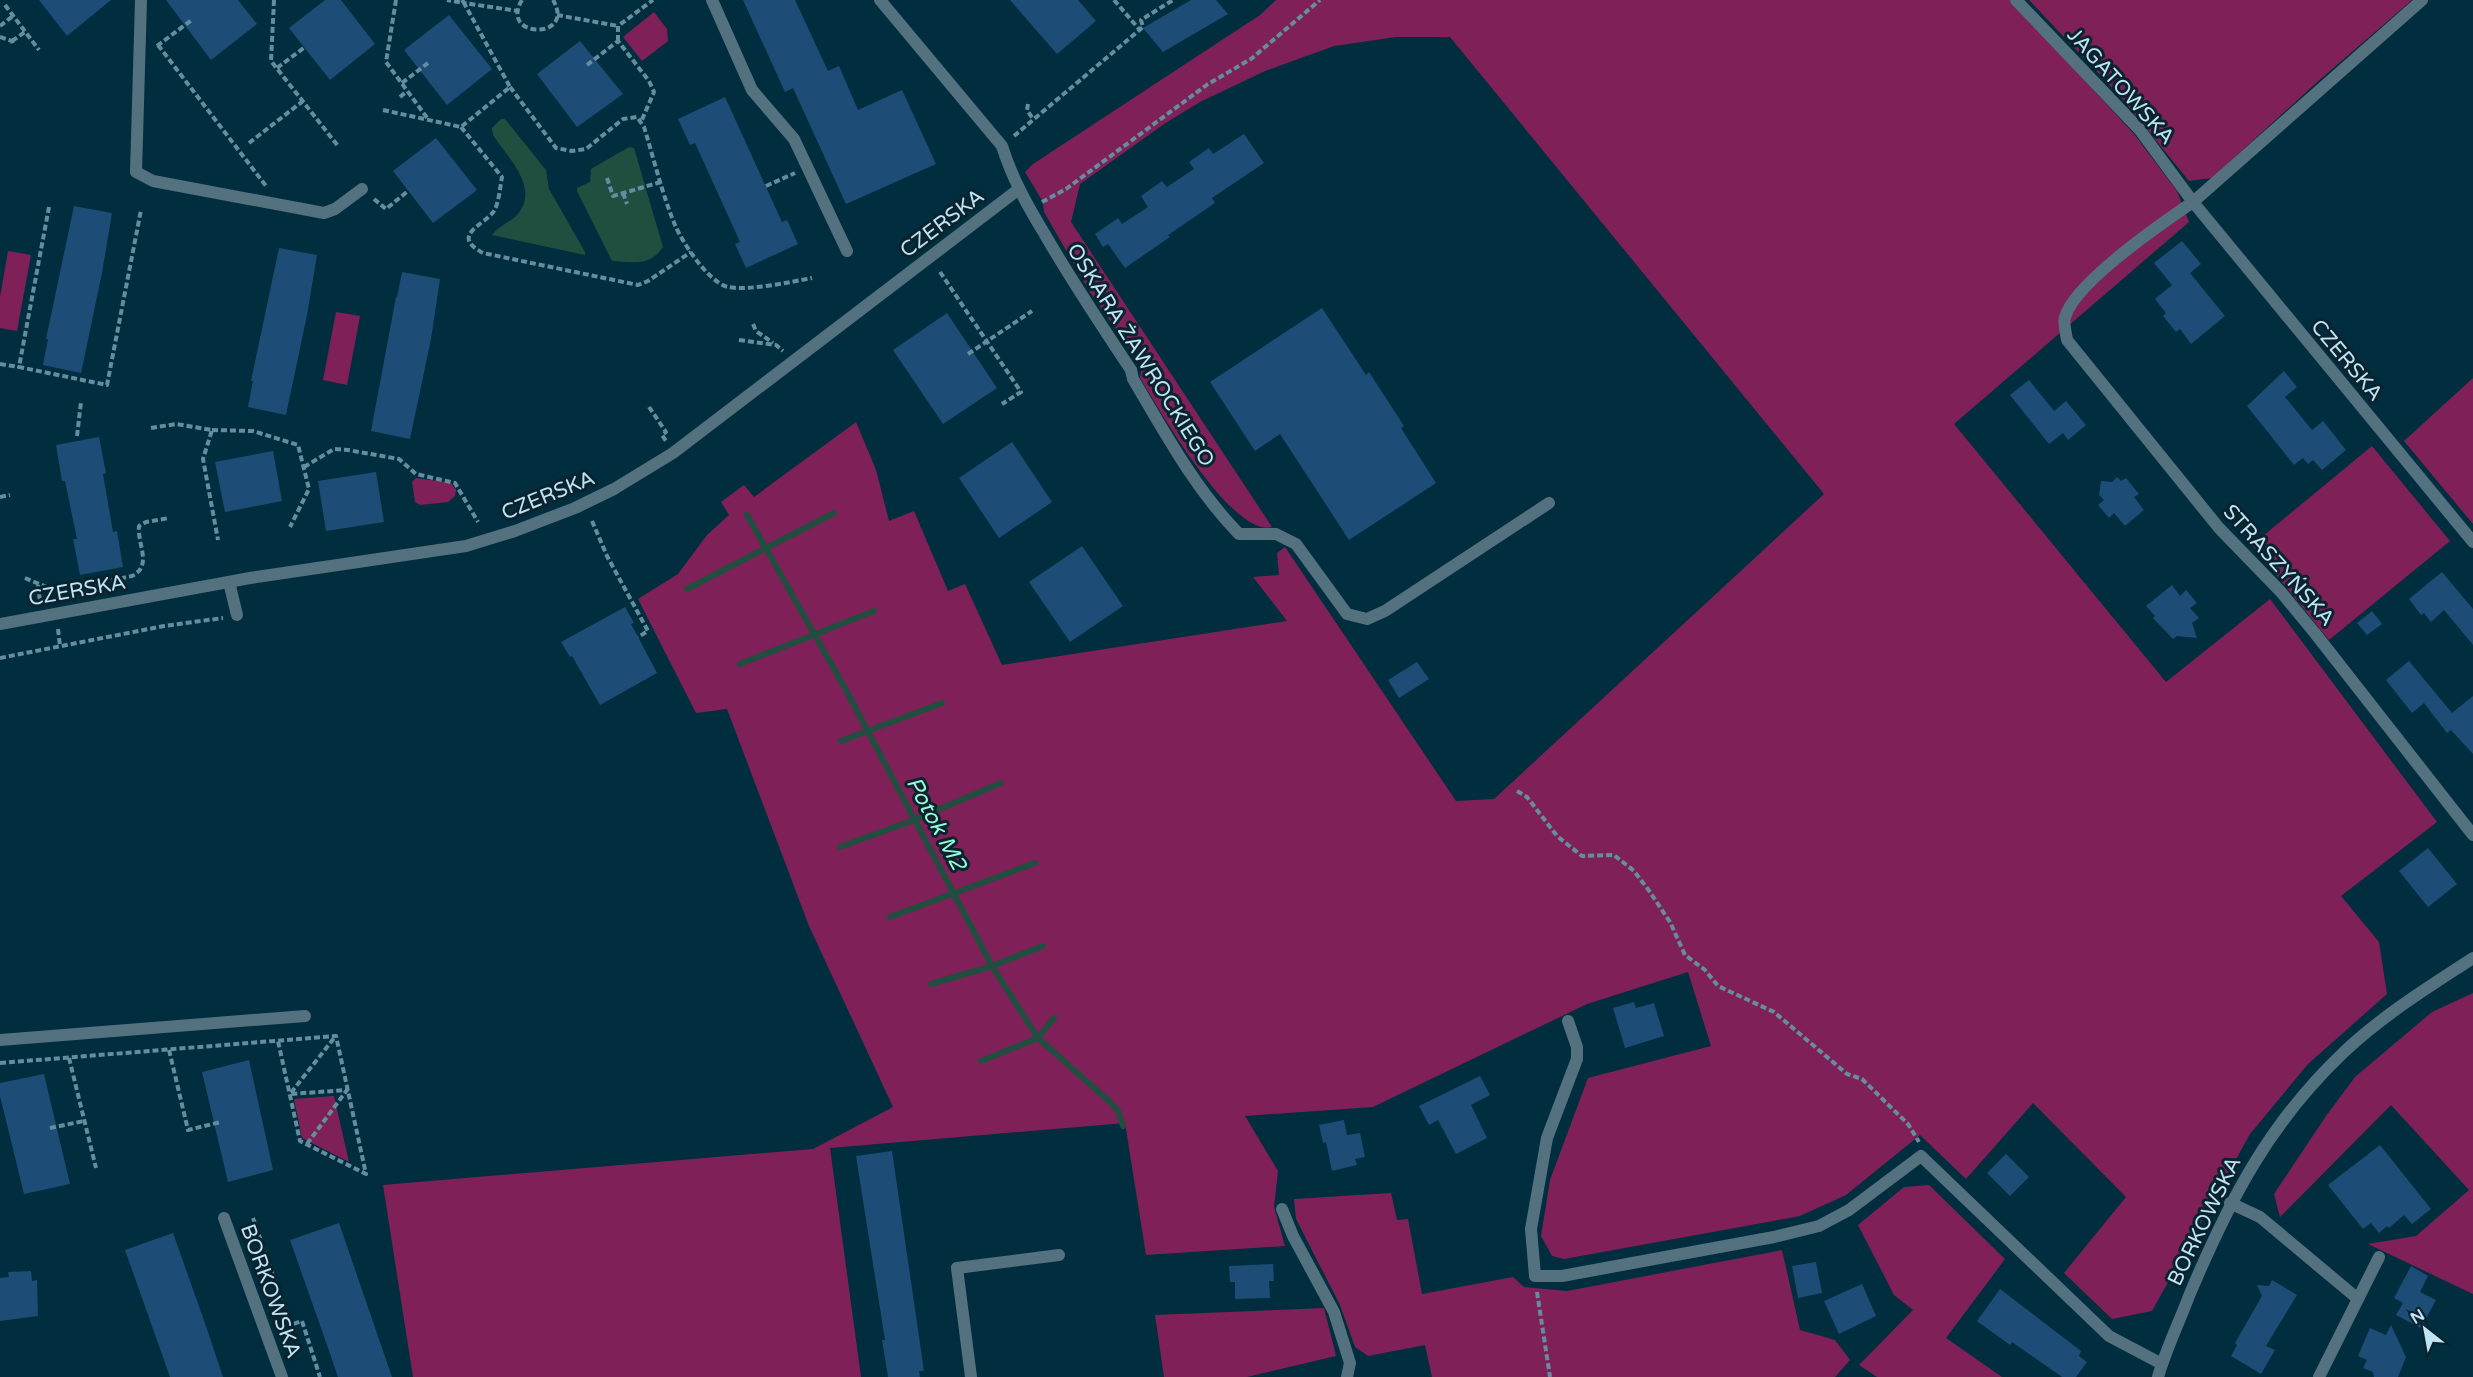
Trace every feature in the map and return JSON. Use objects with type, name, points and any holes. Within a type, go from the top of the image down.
[{"type":"street","points":[[141,0],[136,172],[153,181],[324,213],[335,209],[362,189]]},
{"type":"street","points":[[712,0],[752,90],[794,139],[847,251]]},
{"type":"street","name":"JAGATOWSKA","points":[[2016,0],[2139,129],[2193,202]]},
{"type":"street","points":[[2193,202],[2422,0]]},
{"type":"street","name":"OSKARA ŻAWROCKIEGO","points":[[882,1],[1002,146],[1010,173],[1075,287],[1131,370],[1133,379],[1178,455],[1217,512],[1239,534],[1276,534],[1296,544],[1347,614],[1367,619],[1385,611],[1549,503]]},
{"type":"street","name":"CZERSKA","points":[[0,624],[230,582],[466,546],[525,527],[614,489],[673,453],[1019,189]]},
{"type":"street","name":"STRASZYŃSKA","points":[[2193,202],[2145,235],[2079,293],[2064,318],[2067,340],[2219,528],[2280,592],[2314,632],[2473,835]]},
{"type":"street","name":"CZERSKA","points":[[2193,202],[2473,542]]},
{"type":"street","points":[[230,582],[237,615]]},
{"type":"street","name":"BORKOWSKA","points":[[2158,1377],[2230,1203],[2261,1150],[2309,1088],[2345,1051],[2416,995],[2473,958]]},
{"type":"street","points":[[0,1040],[305,1016]]},
{"type":"street","points":[[1568,1022],[1577,1047],[1577,1059],[1547,1138],[1530,1229],[1535,1276],[1562,1276],[1774,1237],[1819,1226],[1849,1210],[1921,1156],[2109,1336],[2162,1364]]},
{"type":"street","points":[[2230,1203],[2260,1217],[2358,1299]]},
{"type":"street","points":[[1281,1209],[1334,1312],[1350,1363],[1347,1377]]},
{"type":"street","name":"BORKOWSKA","points":[[224,1218],[282,1377]]},
{"type":"street","points":[[971,1377],[957,1268],[1059,1255]]},
{"type":"street","points":[[2319,1377],[2379,1257]]},
{"type":"path","points":[[274,0],[271,61],[338,146]]},
{"type":"path","points":[[396,0],[386,62],[402,83],[406,93],[428,120]]},
{"type":"path","points":[[447,0],[518,11]]},
{"type":"path","points":[[522,0],[518,11],[522,24],[534,31],[547,29],[555,20],[557,8],[553,0]]},
{"type":"path","points":[[557,15],[618,26],[653,0]]},
{"type":"path","points":[[1114,0],[1140,30]]},
{"type":"path","points":[[1015,135],[1140,30],[1143,27],[1141,20],[1173,0]]},
{"type":"path","points":[[1030,210],[1053,194],[1066,189],[1208,84],[1251,59],[1320,0]]},
{"type":"path","points":[[463,2],[510,87],[556,148],[572,151],[586,149],[623,119],[637,117],[641,122],[675,226],[691,252],[714,279],[728,287],[764,285],[812,278]]},
{"type":"path","points":[[5,5],[39,50]]},
{"type":"path","points":[[0,26],[13,16]]},
{"type":"path","points":[[139,48],[155,48],[193,19]]},
{"type":"path","points":[[618,26],[618,41],[649,81],[654,92],[641,122]]},
{"type":"path","points":[[0,37],[12,43],[25,32]]},
{"type":"path","points":[[587,65],[618,41]]},
{"type":"path","points":[[158,45],[268,188]]},
{"type":"path","points":[[277,68],[305,47]]},
{"type":"path","points":[[402,83],[428,63]]},
{"type":"path","points":[[461,127],[510,87]]},
{"type":"path","points":[[400,97],[406,93]]},
{"type":"path","points":[[249,143],[303,101]]},
{"type":"path","points":[[1028,104],[1027,110],[1033,119]]},
{"type":"path","points":[[383,110],[461,127],[502,177],[494,211],[475,226],[470,236],[470,242],[483,254],[638,285],[648,281],[691,252]]},
{"type":"path","points":[[766,186],[806,168]]},
{"type":"path","points":[[607,178],[613,196],[661,182]]},
{"type":"path","points":[[362,189],[386,209],[408,191]]},
{"type":"path","points":[[623,193],[627,204]]},
{"type":"path","points":[[19,368],[49,207]]},
{"type":"path","points":[[0,364],[107,385],[141,210]]},
{"type":"path","points":[[940,272],[1021,392],[1002,404]]},
{"type":"path","points":[[964,307],[969,303]]},
{"type":"path","points":[[968,354],[1032,311]]},
{"type":"path","points":[[753,324],[756,331],[776,345]]},
{"type":"path","points":[[77,436],[81,402]]},
{"type":"path","points":[[649,406],[666,432],[662,435]]},
{"type":"path","points":[[152,428],[176,424],[212,430],[253,431],[298,445],[309,489],[290,527]]},
{"type":"path","points":[[212,430],[203,459],[218,540]]},
{"type":"path","points":[[304,467],[334,449],[399,459],[416,474],[455,483],[478,522]]},
{"type":"path","points":[[0,497],[10,495]]},
{"type":"path","points":[[26,578],[56,591],[132,576],[140,572],[144,564],[138,534],[139,525],[169,518]]},
{"type":"path","points":[[592,520],[607,556],[648,631],[638,637]]},
{"type":"path","points":[[38,584],[41,605]]},
{"type":"path","points":[[0,658],[164,626],[237,615]]},
{"type":"path","points":[[1517,791],[1527,797],[1557,836],[1582,856],[1614,855],[1634,871],[1670,922],[1685,955],[1705,970],[1718,986],[1774,1012],[1847,1074],[1862,1079],[1908,1124],[1919,1143],[1921,1156]]},
{"type":"path","points":[[0,1063],[336,1036]]},
{"type":"path","points":[[278,1041],[300,1141],[366,1174],[336,1036]]},
{"type":"path","points":[[290,1094],[336,1036]]},
{"type":"path","points":[[169,1050],[188,1130],[221,1122]]},
{"type":"path","points":[[69,1058],[96,1168]]},
{"type":"path","points":[[290,1094],[347,1090]]},
{"type":"path","points":[[307,1144],[347,1090]]},
{"type":"path","points":[[50,1128],[84,1120]]},
{"type":"path","points":[[253,1218],[290,1325],[302,1321],[320,1377]]},
{"type":"path","points":[[1535,1276],[1550,1377]]},
{"type":"shaded area","points":[[1276,0],[2010,0],[2134,134],[2177,191],[2189,222],[1954,424],[2166,682],[2270,599],[2437,822],[2341,896],[2379,942],[2387,994],[2308,1064],[2250,1134],[2152,1311],[2112,1319],[2064,1273],[2126,1197],[2033,1103],[1966,1179],[1920,1135],[1846,1195],[1800,1216],[1564,1259],[1552,1256],[1541,1236],[1550,1180],[1588,1078],[1711,1046],[1688,972],[1587,1004],[1373,1107],[1245,1116],[1278,1171],[1274,1207],[1285,1246],[1146,1255],[1125,1123],[830,1148],[861,1377],[413,1377],[383,1185],[813,1149],[893,1107],[809,926],[727,709],[696,713],[638,599],[678,574],[707,535],[729,515],[721,502],[744,485],[754,497],[856,422],[876,470],[889,521],[914,511],[948,591],[965,584],[1002,665],[1287,621],[1253,577],[1279,575],[1277,553],[1285,547],[1456,801],[1494,799],[1824,494],[1450,37],[1396,37],[1334,46],[1265,71],[1200,102],[1164,124],[1080,184],[1071,222],[1272,527],[1256,525],[1237,512],[1217,492],[1179,441],[1140,378],[1142,367],[1090,292],[1044,212],[1043,202],[1025,172],[1033,164],[1260,15]]},
{"type":"shaded area","points":[[2029,0],[2412,0],[2316,83],[2212,178],[2189,181],[2119,95]]},
{"type":"shaded area","points":[[654,12],[667,29],[668,41],[642,61],[623,37]]},
{"type":"shaded area","points":[[501,119],[505,119],[546,170],[549,189],[585,255],[492,235],[518,214],[524,204],[525,193],[519,173],[493,135],[492,128]]},
{"type":"shaded area","points":[[629,147],[634,148],[663,247],[652,258],[640,262],[612,261],[577,191],[577,188],[590,182],[591,169]]},
{"type":"shaded area","points":[[8,251],[31,255],[17,331],[0,328],[0,297]]},
{"type":"shaded area","points":[[336,312],[360,316],[347,385],[323,380]]},
{"type":"shaded area","points":[[2473,378],[2473,524],[2404,441]]},
{"type":"shaded area","points":[[2372,446],[2450,541],[2329,640],[2252,545]]},
{"type":"shaded area","points":[[416,478],[451,483],[456,490],[455,496],[448,502],[420,505],[415,502],[412,482]]},
{"type":"shaded area","points":[[2473,993],[2473,1294],[2368,1244],[2416,1236],[2469,1190],[2391,1105],[2280,1217],[2274,1194],[2355,1077],[2432,1012]]},
{"type":"shaded area","points":[[334,1096],[349,1162],[302,1138],[294,1099]]},
{"type":"shaded area","points":[[1929,1185],[2005,1259],[1946,1338],[2002,1377],[1877,1377],[1859,1365],[1913,1310],[1894,1295],[1858,1225],[1904,1187]]},
{"type":"shaded area","points":[[1391,1193],[1397,1220],[1408,1219],[1422,1294],[1513,1277],[1524,1287],[1567,1291],[1782,1250],[1800,1330],[1835,1340],[1850,1360],[1835,1377],[1432,1377],[1425,1345],[1368,1356],[1355,1347],[1340,1305],[1296,1219],[1294,1199]]},
{"type":"shaded area","points":[[1324,1308],[1336,1356],[1247,1377],[1164,1377],[1155,1315]]},
{"type":"building","points":[[39,0],[111,0],[67,36]]},
{"type":"building","points":[[166,0],[238,0],[257,24],[211,60]]},
{"type":"building","points":[[325,0],[341,0],[375,44],[330,80],[289,28]]},
{"type":"building","points":[[743,0],[795,0],[828,71],[839,66],[858,110],[902,90],[936,164],[846,204],[793,88],[785,92]]},
{"type":"building","points":[[1010,0],[1078,0],[1096,21],[1057,54]]},
{"type":"building","points":[[1191,0],[1216,0],[1228,14],[1163,52],[1143,28]]},
{"type":"building","points":[[449,15],[492,69],[447,105],[404,50]]},
{"type":"building","points":[[580,41],[623,94],[577,127],[537,74]]},
{"type":"building","points":[[725,97],[782,222],[787,220],[798,244],[746,268],[735,244],[740,242],[695,143],[690,145],[678,119]]},
{"type":"building","points":[[1244,134],[1264,163],[1212,198],[1215,203],[1125,268],[1108,244],[1103,247],[1095,234],[1118,218],[1122,224],[1148,207],[1141,196],[1162,181],[1167,187],[1194,169],[1189,162],[1209,148],[1213,154]]},
{"type":"building","points":[[436,138],[477,190],[433,223],[393,171]]},
{"type":"building","points":[[74,206],[112,213],[81,373],[43,365],[48,339],[46,339]]},
{"type":"building","points":[[2182,241],[2201,264],[2190,273],[2225,316],[2191,344],[2180,329],[2176,332],[2163,316],[2166,313],[2155,299],[2172,285],[2154,263]]},
{"type":"building","points":[[279,248],[317,255],[286,415],[248,407],[253,381],[251,381]]},
{"type":"building","points":[[402,272],[440,279],[431,339],[410,439],[371,431]]},
{"type":"building","points":[[1322,308],[1366,375],[1369,372],[1404,426],[1401,428],[1436,483],[1349,540],[1280,434],[1255,451],[1210,382]]},
{"type":"building","points":[[947,313],[997,388],[943,424],[893,350]]},
{"type":"building","points":[[2284,371],[2297,387],[2285,397],[2312,430],[2323,421],[2346,450],[2322,470],[2313,460],[2308,464],[2303,458],[2294,465],[2247,406]]},
{"type":"building","points":[[2029,380],[2054,411],[2066,401],[2086,425],[2068,440],[2063,433],[2049,444],[2010,395]]},
{"type":"building","points":[[99,437],[113,532],[117,531],[123,567],[80,575],[73,539],[77,539],[65,481],[62,481],[56,445]]},
{"type":"building","points":[[1012,442],[1052,502],[999,538],[959,478]]},
{"type":"building","points":[[273,451],[282,501],[225,512],[215,462]]},
{"type":"building","points":[[376,472],[384,522],[326,531],[318,481]]},
{"type":"building","points":[[2117,477],[2121,481],[2126,478],[2139,494],[2134,497],[2144,510],[2125,526],[2114,513],[2109,518],[2098,505],[2104,500],[2099,495],[2101,481],[2112,482]]},
{"type":"building","points":[[1082,546],[1123,606],[1070,642],[1029,582]]},
{"type":"building","points":[[2442,572],[2473,609],[2473,645],[2444,610],[2431,622],[2424,613],[2421,615],[2409,599]]},
{"type":"building","points":[[2172,585],[2180,596],[2186,590],[2197,603],[2190,608],[2199,618],[2192,623],[2197,638],[2177,636],[2173,639],[2153,618],[2155,616],[2146,606]]},
{"type":"building","points":[[625,607],[634,623],[631,624],[657,673],[600,705],[572,656],[570,657],[561,642]]},
{"type":"building","points":[[2372,611],[2382,624],[2367,635],[2357,623]]},
{"type":"building","points":[[2409,661],[2452,713],[2473,696],[2473,754],[2451,730],[2447,733],[2424,703],[2412,713],[2386,680]]},
{"type":"building","points":[[1417,662],[1429,679],[1399,698],[1388,680]]},
{"type":"building","points":[[2428,848],[2457,884],[2428,907],[2399,871]]},
{"type":"building","points":[[1634,1002],[1636,1008],[1654,1003],[1664,1036],[1625,1048],[1613,1008]]},
{"type":"building","points":[[249,1060],[273,1170],[228,1182],[202,1072]]},
{"type":"building","points":[[44,1074],[70,1184],[24,1194],[0,1096],[0,1083]]},
{"type":"building","points":[[1480,1076],[1490,1095],[1471,1105],[1487,1138],[1456,1154],[1438,1120],[1429,1125],[1419,1106]]},
{"type":"building","points":[[1344,1120],[1347,1135],[1360,1133],[1365,1157],[1355,1159],[1357,1165],[1332,1171],[1326,1142],[1323,1143],[1319,1125]]},
{"type":"building","points":[[2380,1145],[2431,1209],[2412,1224],[2404,1215],[2379,1233],[2371,1223],[2363,1229],[2328,1185]]},
{"type":"building","points":[[892,1151],[924,1371],[919,1371],[920,1377],[888,1377],[882,1340],[885,1340],[856,1156]]},
{"type":"building","points":[[2006,1154],[2029,1177],[2010,1196],[1987,1173]]},
{"type":"building","points":[[339,1223],[392,1377],[338,1377],[290,1240]]},
{"type":"building","points":[[173,1233],[223,1377],[170,1377],[125,1250]]},
{"type":"building","points":[[1816,1262],[1822,1293],[1798,1298],[1792,1266]]},
{"type":"building","points":[[1273,1264],[1274,1281],[1269,1281],[1270,1298],[1235,1299],[1235,1282],[1230,1282],[1229,1266]]},
{"type":"building","points":[[2411,1266],[2428,1276],[2420,1292],[2436,1300],[2421,1328],[2396,1315],[2403,1303],[2394,1298]]},
{"type":"building","points":[[31,1271],[32,1281],[37,1280],[38,1316],[0,1321],[0,1278],[9,1277],[8,1272]]},
{"type":"building","points":[[2272,1280],[2297,1295],[2266,1346],[2275,1350],[2261,1374],[2231,1356],[2237,1345],[2235,1343],[2262,1296],[2257,1285],[2269,1286]]},
{"type":"building","points":[[1862,1284],[1876,1316],[1839,1334],[1824,1301]]},
{"type":"building","points":[[2000,1289],[2081,1351],[2079,1356],[2087,1362],[2076,1377],[2062,1377],[2012,1342],[2010,1345],[1977,1321]]},
{"type":"building","points":[[2391,1325],[2406,1357],[2398,1377],[2374,1377],[2373,1372],[2363,1368],[2367,1360],[2358,1356],[2370,1328],[2386,1335]]},
{"type":"waterway","points":[[687,589],[834,513]]},
{"type":"waterway","name":"Potok M2","points":[[747,515],[846,690],[992,966],[1038,1038],[1110,1102],[1118,1111],[1123,1126]]},
{"type":"waterway","points":[[740,664],[874,611]]},
{"type":"waterway","points":[[841,741],[942,703]]},
{"type":"waterway","points":[[840,847],[914,820],[1001,783]]},
{"type":"waterway","points":[[890,917],[1035,863]]},
{"type":"waterway","points":[[931,984],[992,966],[1043,946]]},
{"type":"waterway","points":[[981,1061],[1038,1038],[1054,1018]]}]
